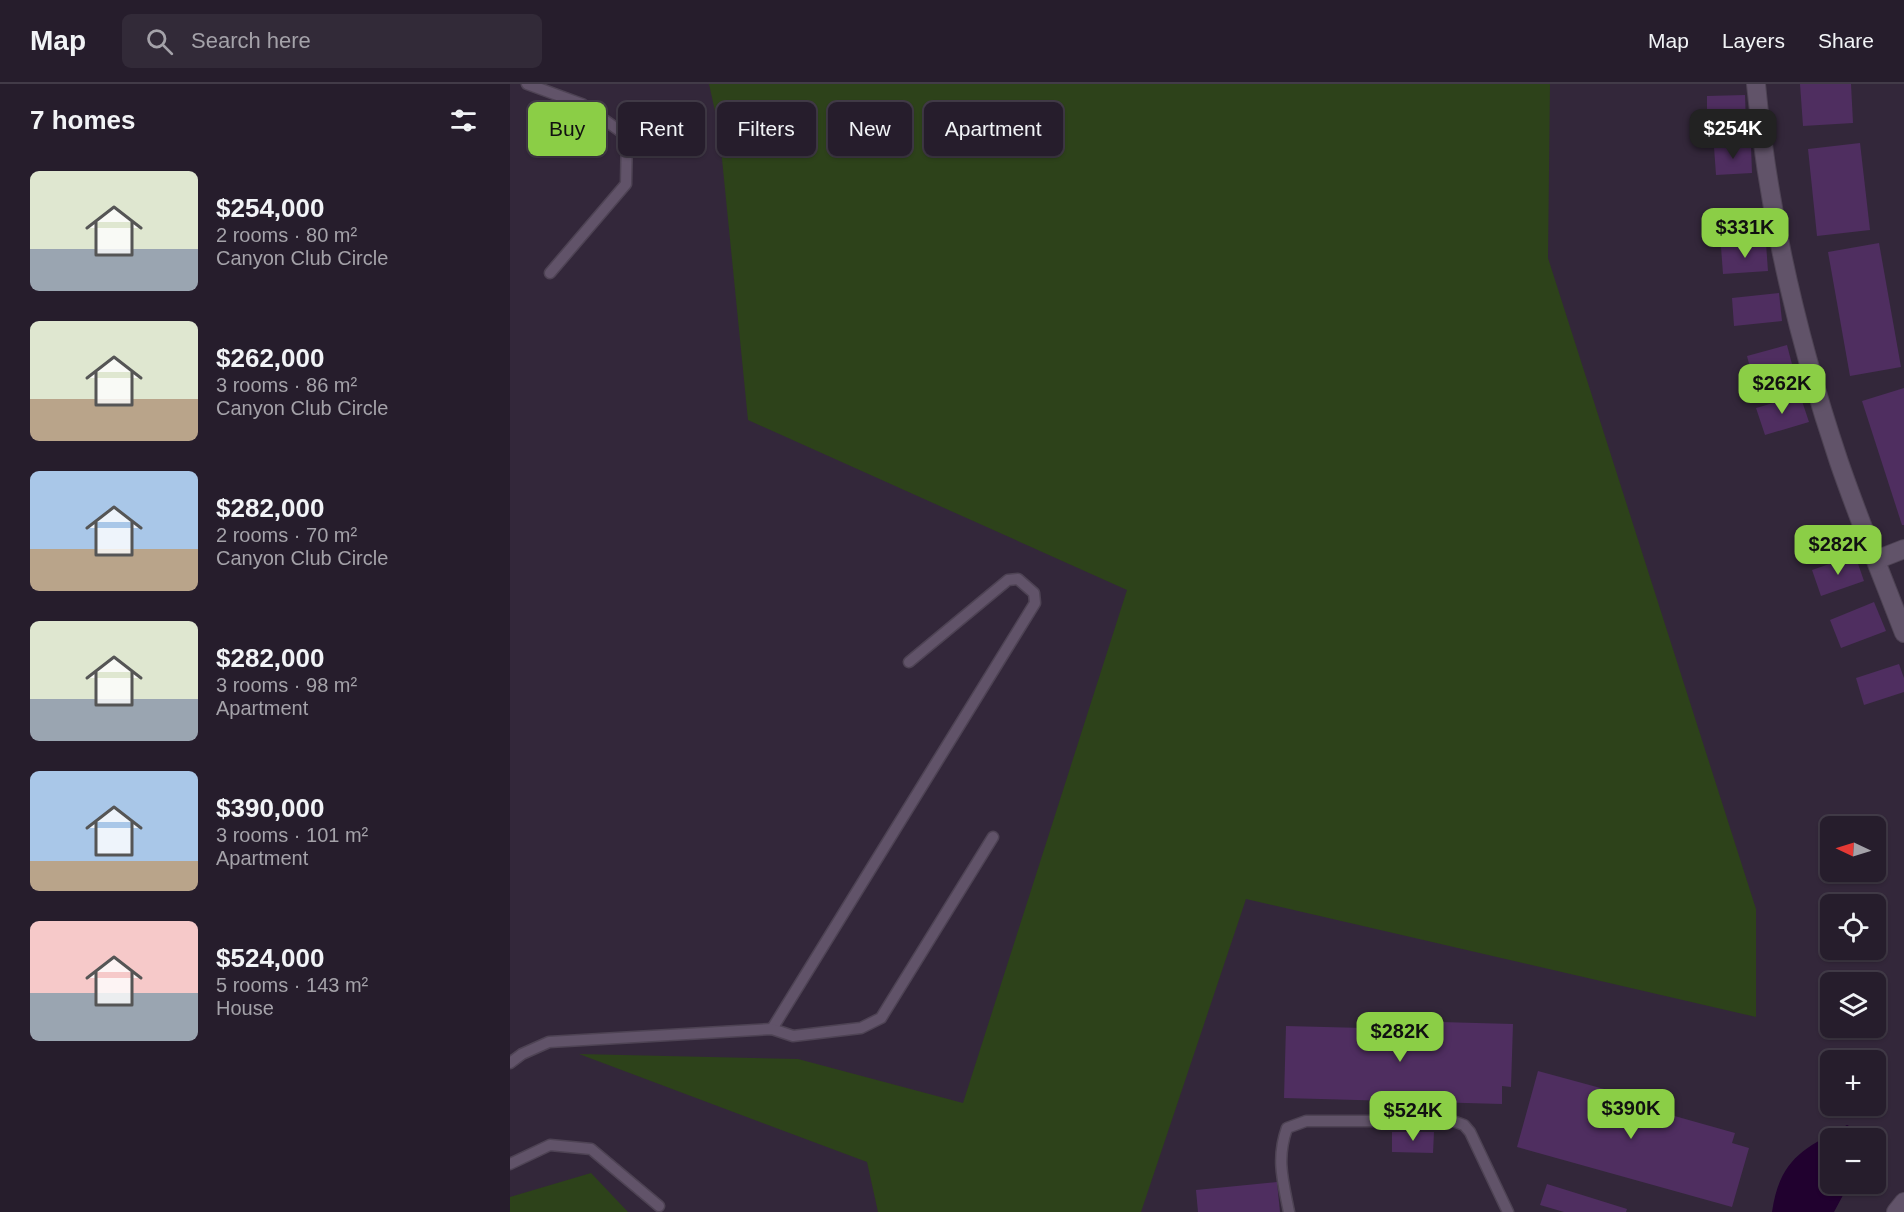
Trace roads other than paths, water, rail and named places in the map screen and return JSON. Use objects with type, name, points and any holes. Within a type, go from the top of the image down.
[{"type":"street","points":[[1756,84],[1772,201],[1789,287],[1840,463],[1904,633]]},
{"type":"street","points":[[1876,560],[1904,549]]},
{"type":"street","points":[[1896,1212],[1904,1202]]},
{"type":"lane","points":[[527,84],[582,104],[627,136],[626,184],[550,273]]},
{"type":"lane","points":[[772,1029],[1035,603],[1034,593],[1018,579],[1008,580],[909,662]]},
{"type":"lane","points":[[510,1063],[522,1054],[549,1042],[772,1029],[793,1036],[861,1028],[881,1018],[993,837]]},
{"type":"lane","points":[[1289,1212],[1280,1160],[1281,1144],[1287,1128],[1306,1121],[1419,1120],[1454,1120],[1464,1125],[1470,1132],[1508,1212]]},
{"type":"lane","points":[[510,1164],[550,1145],[591,1149],[659,1206]]}]
